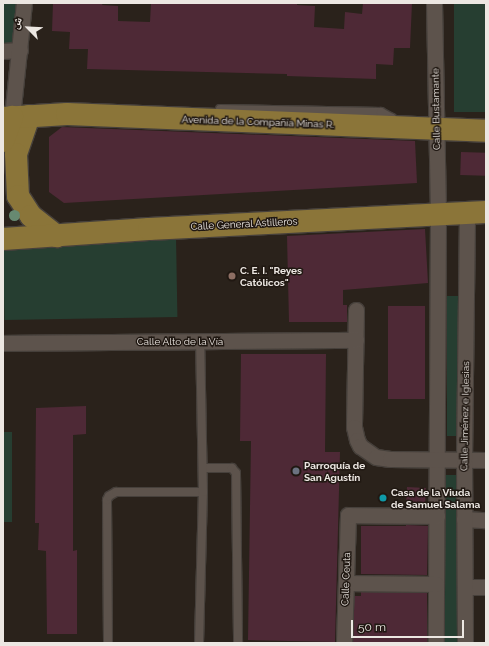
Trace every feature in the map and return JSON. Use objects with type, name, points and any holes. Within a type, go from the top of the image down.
[{"type":"main road","name":"Avenida de la Compañía Minas R.","points":[[15,117],[74,110],[436,130],[486,131]]},
{"type":"main road","points":[[3,140],[15,117]]},
{"type":"main road","points":[[15,117],[18,196],[31,216],[57,236]]},
{"type":"main road","name":"Calle General Astilleros","points":[[3,238],[57,236],[149,229],[477,213]]},
{"type":"street","points":[[15,117],[24,3]]},
{"type":"street","name":"Calle Bustamante","points":[[434,3],[438,215]]},
{"type":"street","points":[[3,51],[20,50]]},
{"type":"street","name":"Calle Jiménez e Iglesias","points":[[464,643],[464,460],[477,213]]},
{"type":"street","points":[[436,643],[438,215]]},
{"type":"street","points":[[356,310],[354,427],[357,440],[365,450],[376,457],[390,459],[486,460]]},
{"type":"street","name":"Calle Alto de la Vía","points":[[3,343],[356,340]]},
{"type":"street","name":"Calle Ceuta","points":[[344,643],[348,515],[437,516]]},
{"type":"street","points":[[464,519],[486,520]]},
{"type":"street","points":[[346,583],[436,584]]},
{"type":"street","points":[[465,587],[486,587]]},
{"type":"lane","points":[[215,109],[381,112],[392,118],[398,127]]},
{"type":"lane","points":[[199,643],[203,492],[200,341]]},
{"type":"lane","points":[[203,468],[232,468],[236,473],[238,643]]},
{"type":"lane","points":[[108,643],[107,500],[109,496],[116,492],[203,492]]},
{"type":"green space","points":[[3,3],[22,3],[18,49],[3,48]]},
{"type":"green space","points":[[454,3],[486,3],[486,112],[454,112]]},
{"type":"green space","points":[[176,236],[177,317],[4,320],[3,239]]},
{"type":"green space","points":[[447,296],[461,296],[461,436],[447,436]]},
{"type":"green space","points":[[3,432],[12,432],[12,522],[3,522]]},
{"type":"green space","points":[[445,475],[459,475],[459,643],[445,643]]},
{"type":"building","points":[[53,3],[103,3],[102,5],[118,6],[118,21],[150,22],[151,3],[297,3],[297,5],[315,6],[314,27],[344,29],[345,12],[362,14],[363,3],[412,3],[410,48],[394,48],[393,65],[376,64],[376,79],[287,76],[287,74],[87,69],[88,49],[69,49],[70,32],[52,31]]},
{"type":"building","points":[[62,127],[415,141],[417,183],[64,203],[49,192],[49,137]]},
{"type":"building","points":[[461,152],[486,153],[485,176],[460,175]]},
{"type":"building","points":[[425,229],[428,283],[343,290],[343,305],[347,305],[347,322],[289,322],[287,236]]},
{"type":"building","points":[[388,306],[425,306],[425,399],[388,399]]},
{"type":"building","points":[[241,354],[326,354],[325,452],[340,452],[335,642],[248,640],[251,441],[240,441]]},
{"type":"building","points":[[86,406],[86,434],[73,435],[73,551],[77,550],[77,634],[47,634],[46,551],[38,550],[39,523],[35,523],[36,408]]},
{"type":"building","points":[[407,487],[426,488],[425,508],[406,507]]},
{"type":"building","points":[[361,526],[428,526],[427,575],[361,574]]},
{"type":"building","points":[[361,592],[427,593],[427,643],[353,643],[354,596],[361,596]]},
{"type":"place","name":"C. E. I. \"Reyes Católicos\"","points":[[232,276]]},
{"type":"place","name":"Parroquía de San Agustín","points":[[296,471]]},
{"type":"place","name":"Casa de la Viuda de Samuel Salama","points":[[383,498]]}]
